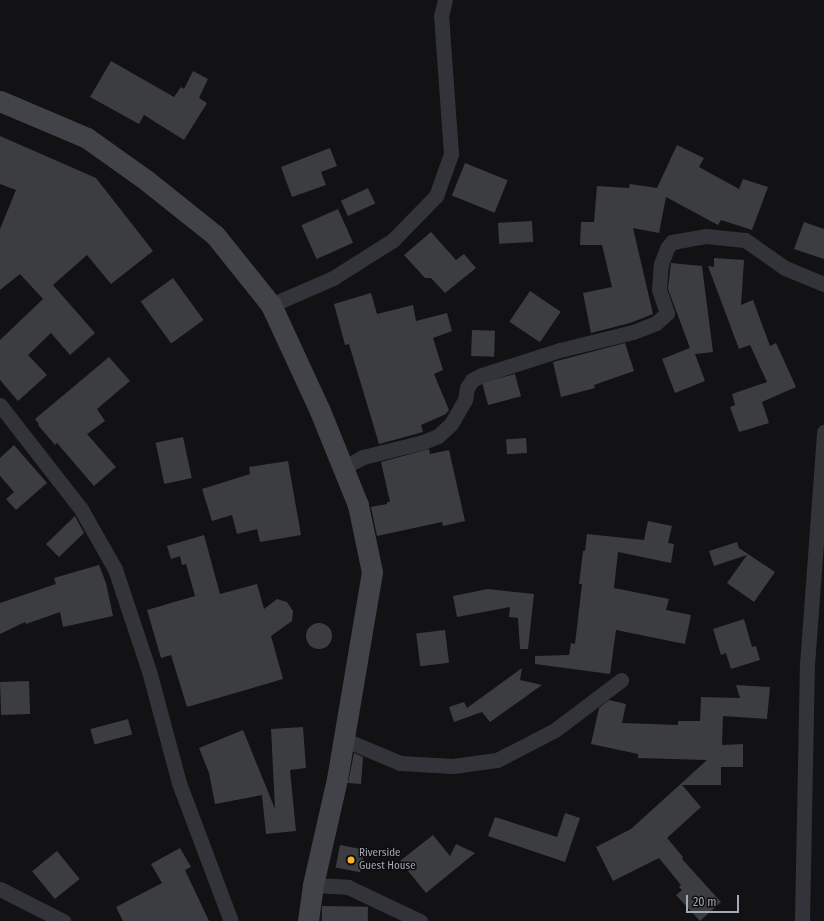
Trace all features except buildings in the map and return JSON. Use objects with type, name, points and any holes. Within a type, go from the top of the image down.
[{"type":"street","points":[[271,305],[333,278],[393,240],[436,196],[451,154],[441,16],[445,0]]},
{"type":"street","points":[[0,101],[87,138],[146,180],[215,235],[271,305],[320,410],[358,505],[372,572],[337,779],[313,885],[308,921]]},
{"type":"street","points":[[344,468],[363,457],[423,442],[438,436],[451,424],[465,400],[467,388],[472,380],[482,375],[560,350],[633,332],[656,324],[667,313],[659,290],[661,264],[667,248],[672,242],[706,236],[745,240],[785,268],[824,284]]},
{"type":"street","points":[[0,405],[80,509],[115,569],[149,671],[179,784],[231,921]]},
{"type":"street","points":[[802,921],[807,665],[824,432]]},
{"type":"street","points":[[344,739],[400,763],[453,766],[497,760],[555,730],[621,680]]},
{"type":"street","points":[[313,885],[348,887],[420,921]]},
{"type":"street","points":[[0,890],[63,921]]},
{"type":"place","name":"Riverside Guest House","points":[[351,860]]}]
